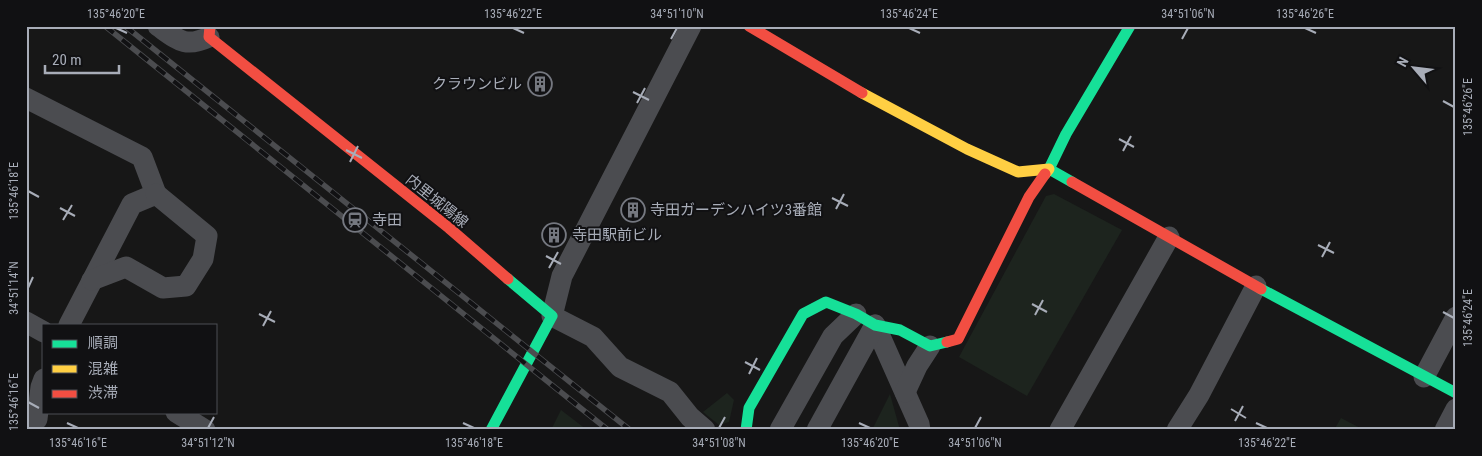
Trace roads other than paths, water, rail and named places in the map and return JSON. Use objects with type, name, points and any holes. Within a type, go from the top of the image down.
[{"type":"street","points":[[158,26],[180,42],[195,43],[209,31]]},
{"type":"street","points":[[491,430],[552,316],[562,276],[691,26]]},
{"type":"street","points":[[749,26],[866,95],[967,149],[1018,172],[1049,169],[1256,286],[1456,393]]},
{"type":"street","points":[[746,430],[749,408],[803,314],[826,302],[856,314],[875,325],[900,330],[930,346],[958,339],[1029,197],[1049,169],[1066,134],[1130,26]]},
{"type":"street","name":"内里城陽線","points":[[209,31],[449,228],[552,316]]},
{"type":"street","points":[[26,98],[142,157],[156,194],[207,236],[202,259],[186,286],[163,288],[126,267],[92,280]]},
{"type":"street","points":[[70,324],[132,204],[156,194]]},
{"type":"street","points":[[1060,430],[1169,237]]},
{"type":"street","points":[[1177,430],[1199,395],[1256,286]]},
{"type":"street","points":[[780,430],[833,336],[856,314]]},
{"type":"street","points":[[552,316],[593,337],[620,367],[670,392],[690,417],[705,430]]},
{"type":"street","points":[[1424,377],[1456,317]]},
{"type":"street","points":[[26,322],[42,331]]},
{"type":"street","points":[[875,325],[920,430]]},
{"type":"street","points":[[817,430],[875,325]]},
{"type":"street","points":[[905,392],[917,366],[930,346]]},
{"type":"street","points":[[35,424],[42,384]]},
{"type":"street","points":[[1445,430],[1456,409]]},
{"type":"street","points":[[179,414],[205,430]]},
{"type":"railway","points":[[105,26],[608,430]]},
{"type":"railway","points":[[125,26],[630,430]]},
{"type":"place","name":"クラウンビル","points":[[540,84]]},
{"type":"place","name":"寺田ガーデンハイツ3番館","points":[[633,210]]},
{"type":"place","name":"寺田","points":[[355,220]]},
{"type":"place","name":"寺田駅前ビル","points":[[554,235]]}]
